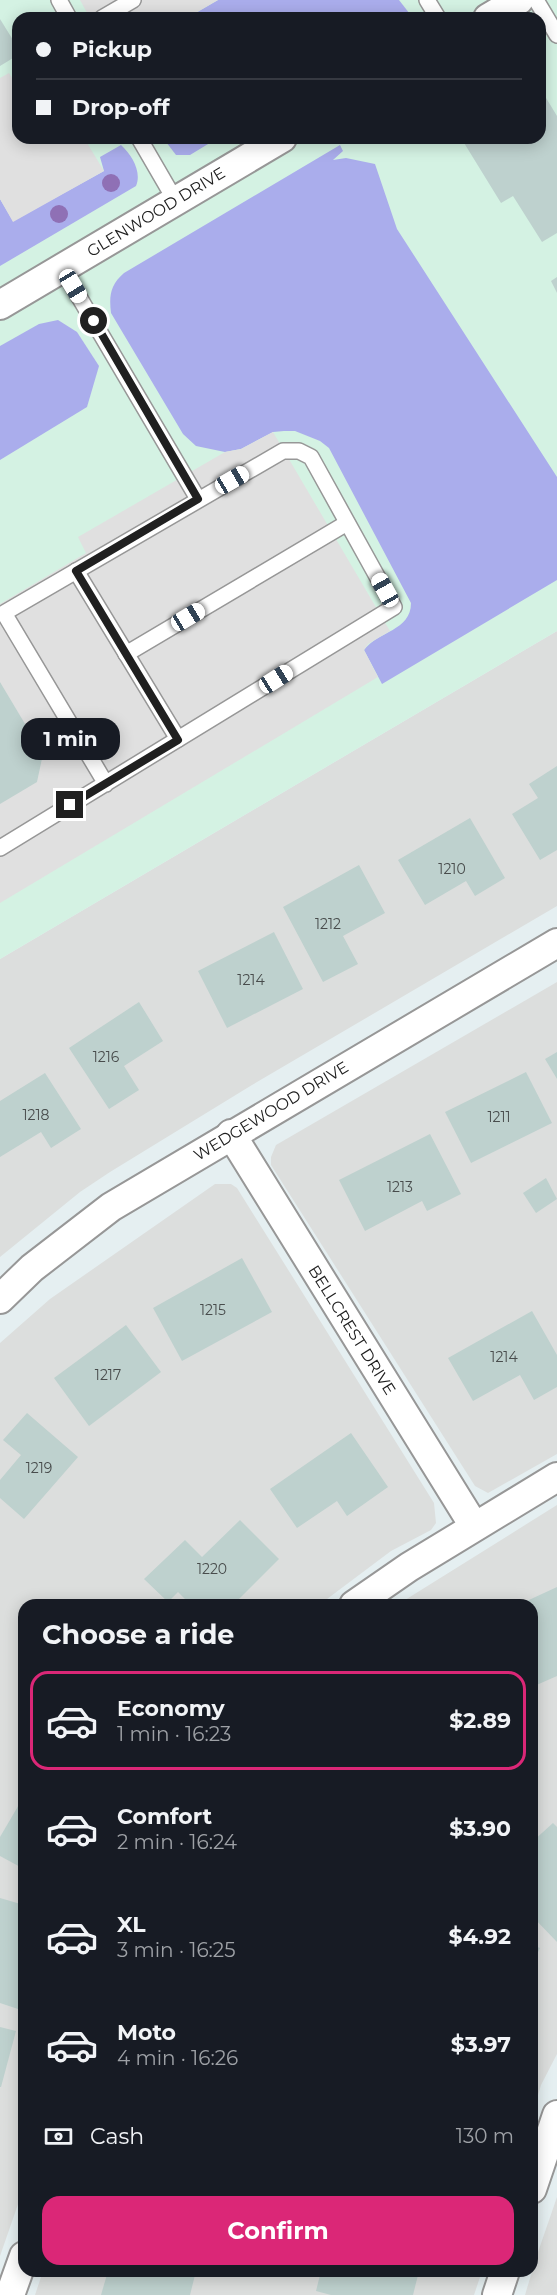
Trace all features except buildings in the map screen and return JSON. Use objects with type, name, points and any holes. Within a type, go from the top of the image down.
[{"type":"street","points":[[498,12],[519,0]]},
{"type":"street","name":"GLENWOOD DRIVE","points":[[0,305],[272,144]]},
{"type":"street","name":"WEDGEWOOD DRIVE","points":[[0,1299],[32,1268],[111,1207],[557,943]]},
{"type":"street","name":"BELLCREST DRIVE","points":[[231,1134],[474,1526]]},
{"type":"street","points":[[363,1599],[474,1526],[557,1477]]},
{"type":"street","points":[[538,2170],[557,2115]]},
{"type":"street","points":[[10,2295],[18,2273]]},
{"type":"street","points":[[497,2295],[503,2277]]},
{"type":"lane","points":[[113,12],[134,0]]},
{"type":"lane","points":[[546,16],[557,34]]},
{"type":"lane","points":[[143,144],[175,200]]},
{"type":"lane","points":[[62,268],[198,499]]},
{"type":"lane","points":[[0,848],[394,607],[311,457],[299,451],[283,451],[4,613],[106,783]]},
{"type":"lane","points":[[126,654],[347,523]]},
{"type":"lane","points":[[76,571],[178,740]]},
{"type":"shaded area","points":[[0,0],[557,0],[557,631],[0,959]]},
{"type":"shaded area","points":[[80,0],[218,0],[197,12],[87,12]]},
{"type":"shaded area","points":[[218,0],[399,0],[408,12],[197,12]]},
{"type":"shaded area","points":[[9,73],[12,78],[12,144],[88,144],[104,171],[13,222],[0,199],[0,78]]},
{"type":"shaded area","points":[[168,144],[208,144],[190,155],[176,155]]},
{"type":"shaded area","points":[[121,145],[135,164],[138,175],[136,186],[0,266],[0,199],[13,221],[104,171],[100,157]]},
{"type":"shaded area","points":[[340,145],[343,151],[333,160],[346,158],[375,164],[397,229],[557,477],[557,580],[382,684],[364,650],[406,619],[411,603],[329,448],[320,441],[295,431],[273,432],[241,449],[225,452],[196,446],[183,434],[111,313],[110,307],[113,286],[124,273]]},
{"type":"shaded area","points":[[58,320],[77,332],[99,366],[87,407],[0,460],[0,346],[39,324]]},
{"type":"shaded area","points":[[273,432],[390,631],[368,644],[364,650],[378,677],[0,903],[0,604],[86,553],[78,537],[225,452],[241,449]]},
{"type":"shaded area","points":[[557,631],[557,906],[252,1085],[110,1172],[80,1192],[0,1257],[0,959]]},
{"type":"shaded area","points":[[557,982],[557,1454],[488,1493],[475,1486],[271,1165],[271,1157],[276,1145]]},
{"type":"shaded area","points":[[215,1184],[231,1184],[237,1188],[434,1503],[436,1523],[431,1530],[391,1551],[327,1599],[18,1599],[18,2204],[0,2256],[0,1343],[50,1299]]},
{"type":"shaded area","points":[[557,1505],[557,2054],[538,2095],[538,1599],[407,1599]]},
{"type":"shaded area","points":[[557,2197],[557,2295],[525,2295],[530,2277],[538,2277],[538,2252]]},
{"type":"shaded area","points":[[41,2277],[480,2277],[474,2295],[35,2295]]},
{"type":"route","points":[[70,805],[178,740],[76,571],[198,499],[94,321]]}]
